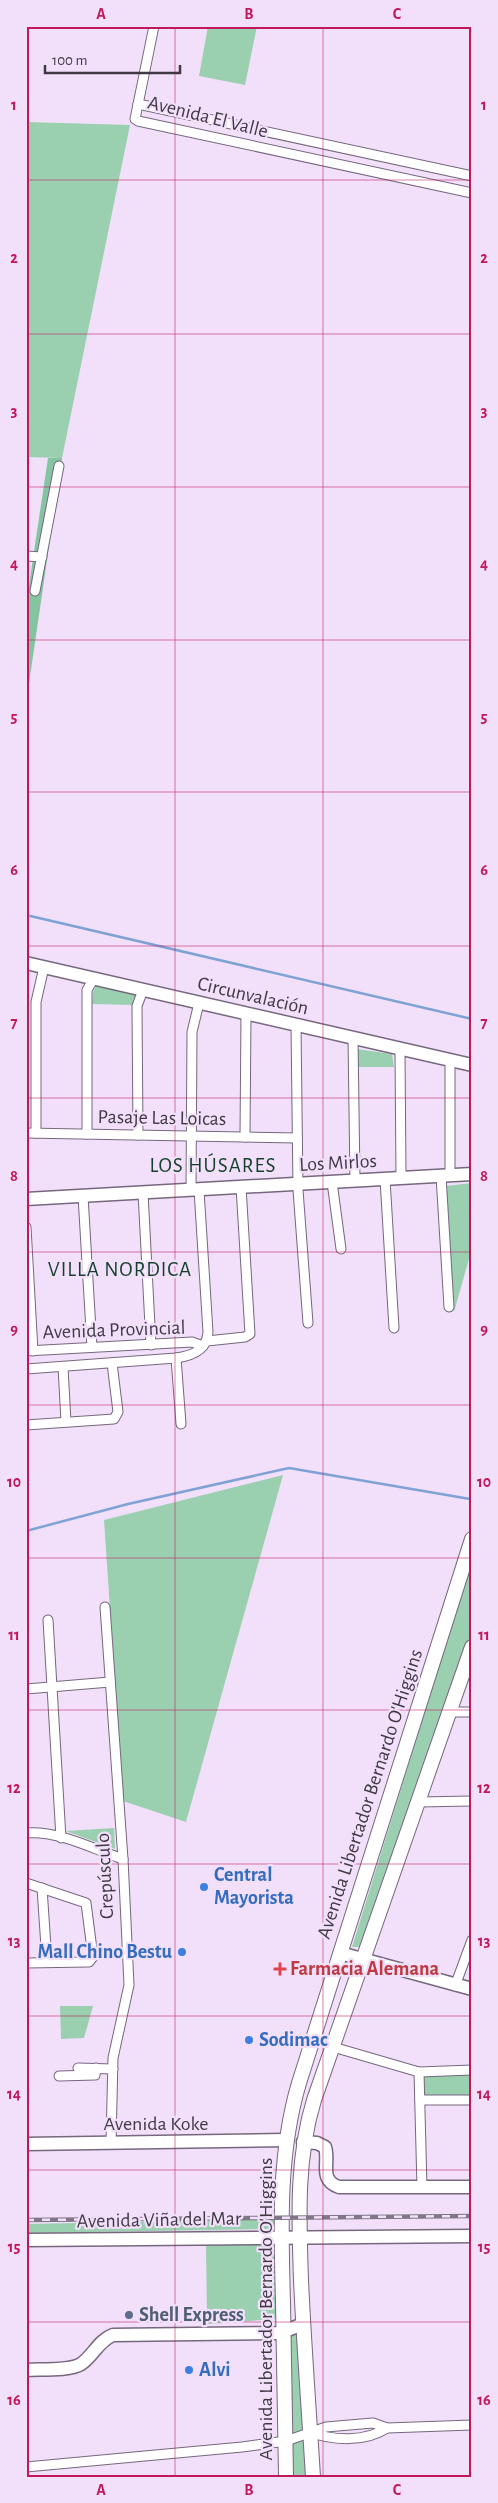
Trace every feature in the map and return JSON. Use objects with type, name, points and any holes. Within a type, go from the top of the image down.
[{"type":"main road","name":"Avenida Libertador Bernardo O'Higgins","points":[[286,2477],[282,2185],[286,2140],[293,2105],[340,1954],[469,1561],[472,1539]]},
{"type":"main road","name":"Avenida Libertador Bernardo O'Higgins","points":[[313,2477],[303,2324],[300,2237],[303,2142],[314,2100],[472,1647]]},
{"type":"street","points":[[138,104],[154,26]]},
{"type":"street","name":"Avenida El Valle","points":[[472,176],[138,104],[135,118],[138,122],[472,193]]},
{"type":"street","points":[[216,138],[208,130],[212,122],[219,122]]},
{"type":"street","points":[[35,591],[59,466]]},
{"type":"street","points":[[26,556],[42,557]]},
{"type":"street","name":"Circunvalación","points":[[26,963],[472,1065]]},
{"type":"street","points":[[31,1133],[36,1002],[44,967]]},
{"type":"street","points":[[87,1134],[87,990],[94,978]]},
{"type":"street","points":[[138,1135],[137,1006],[143,990]]},
{"type":"street","points":[[199,1003],[192,1032],[191,1136],[208,1332],[205,1343],[245,1337],[250,1334],[241,1187]]},
{"type":"street","points":[[246,1014],[246,1137]]},
{"type":"street","points":[[296,1025],[298,1184],[308,1323]]},
{"type":"street","points":[[353,1038],[355,1181]]},
{"type":"street","points":[[400,1050],[401,1178]]},
{"type":"street","points":[[449,1307],[445,1176],[450,1060]]},
{"type":"street","name":"Pasaje Las Loicas","points":[[31,1133],[297,1138]]},
{"type":"street","name":"Los Mirlos","points":[[26,1199],[472,1174]]},
{"type":"street","points":[[385,1179],[394,1328]]},
{"type":"street","points":[[332,1182],[341,1249]]},
{"type":"street","points":[[143,1193],[151,1345]]},
{"type":"street","points":[[82,1196],[92,1348]]},
{"type":"street","points":[[26,1227],[30,1351]]},
{"type":"street","name":"Avenida Provincial","points":[[30,1351],[192,1342],[205,1343]]},
{"type":"street","name":"Avenida Provincial","points":[[26,1369],[193,1356],[205,1343]]},
{"type":"street","points":[[176,1358],[180,1424]]},
{"type":"street","points":[[26,1425],[114,1419],[118,1412],[112,1363]]},
{"type":"street","points":[[62,1367],[66,1422]]},
{"type":"street","name":"Crepúsculo","points":[[105,1607],[123,1859],[129,1985],[114,2052],[111,2142]]},
{"type":"street","points":[[48,1620],[61,1838]]},
{"type":"street","points":[[26,1690],[110,1682]]},
{"type":"street","points":[[449,1712],[472,1712]]},
{"type":"street","points":[[418,1802],[472,1801]]},
{"type":"street","points":[[26,1833],[36,1832],[61,1838],[123,1859]]},
{"type":"street","points":[[26,1883],[86,1903],[93,1957],[89,1962],[26,1964]]},
{"type":"street","points":[[42,1888],[47,1962]]},
{"type":"street","points":[[455,1986],[472,1940]]},
{"type":"street","points":[[340,1954],[472,1989],[472,1994]]},
{"type":"street","points":[[333,2047],[419,2072],[472,2070]]},
{"type":"street","points":[[78,2068],[113,2069]]},
{"type":"street","points":[[59,2076],[94,2075],[96,2068]]},
{"type":"street","points":[[419,2072],[422,2188]]},
{"type":"street","points":[[420,2100],[472,2100]]},
{"type":"street","name":"Avenida Koke","points":[[26,2144],[195,2143],[286,2140]]},
{"type":"street","points":[[303,2142],[317,2143],[325,2147],[326,2175],[330,2183],[335,2186],[354,2189],[472,2187]]},
{"type":"street","name":"Avenida Viña del Mar","points":[[26,2240],[472,2236]]},
{"type":"street","points":[[26,2370],[74,2367],[84,2361],[107,2337],[113,2335],[284,2332],[303,2324]]},
{"type":"street","points":[[26,2467],[242,2447],[286,2441],[326,2427],[373,2423],[387,2428],[472,2425]]},
{"type":"green space","points":[[208,26],[257,26],[245,85],[199,76]]},
{"type":"green space","points":[[26,122],[130,125],[62,458],[26,457]]},
{"type":"green space","points":[[48,458],[62,458],[26,704],[26,605]]},
{"type":"green space","points":[[96,986],[136,994],[132,1005],[92,1004],[93,992]]},
{"type":"green space","points":[[357,1049],[392,1054],[394,1067],[358,1067]]},
{"type":"green space","points":[[472,1183],[472,1248],[454,1312],[446,1186]]},
{"type":"green space","points":[[283,1475],[186,1822],[123,1801],[104,1520]]},
{"type":"green space","points":[[468,1573],[472,1574],[472,1631],[362,1947],[352,1947]]},
{"type":"green space","points":[[114,1828],[115,1849],[66,1831]]},
{"type":"green space","points":[[60,2006],[93,2006],[84,2038],[61,2039]]},
{"type":"green space","points":[[470,2073],[470,2096],[424,2096],[424,2075]]},
{"type":"green space","points":[[279,2219],[275,2228],[272,2229],[26,2233],[26,2224]]},
{"type":"green space","points":[[270,2241],[275,2247],[275,2319],[207,2324],[206,2243]]},
{"type":"green space","points":[[297,2328],[308,2477],[292,2477],[290,2330]]},
{"type":"waterway","points":[[26,915],[472,1019]]},
{"type":"waterway","points":[[26,1531],[128,1504],[289,1468],[470,1499]]},
{"type":"railway","points":[[26,2220],[472,2216]]},
{"type":"place","name":"Central Mayorista","points":[[204,1887]]},
{"type":"place","name":"Mall Chino Bestu","points":[[182,1952]]},
{"type":"place","name":"Farmacia Alemana","points":[[280,1969]]},
{"type":"place","name":"Sodimac","points":[[249,2040]]},
{"type":"place","name":"Shell Express","points":[[129,2315]]},
{"type":"place","name":"Alvi","points":[[189,2370]]},
{"type":"district","name":"LOS HÚSARES","points":[[213,1165]]},
{"type":"district","name":"VILLA NORDICA","points":[[120,1269]]}]
